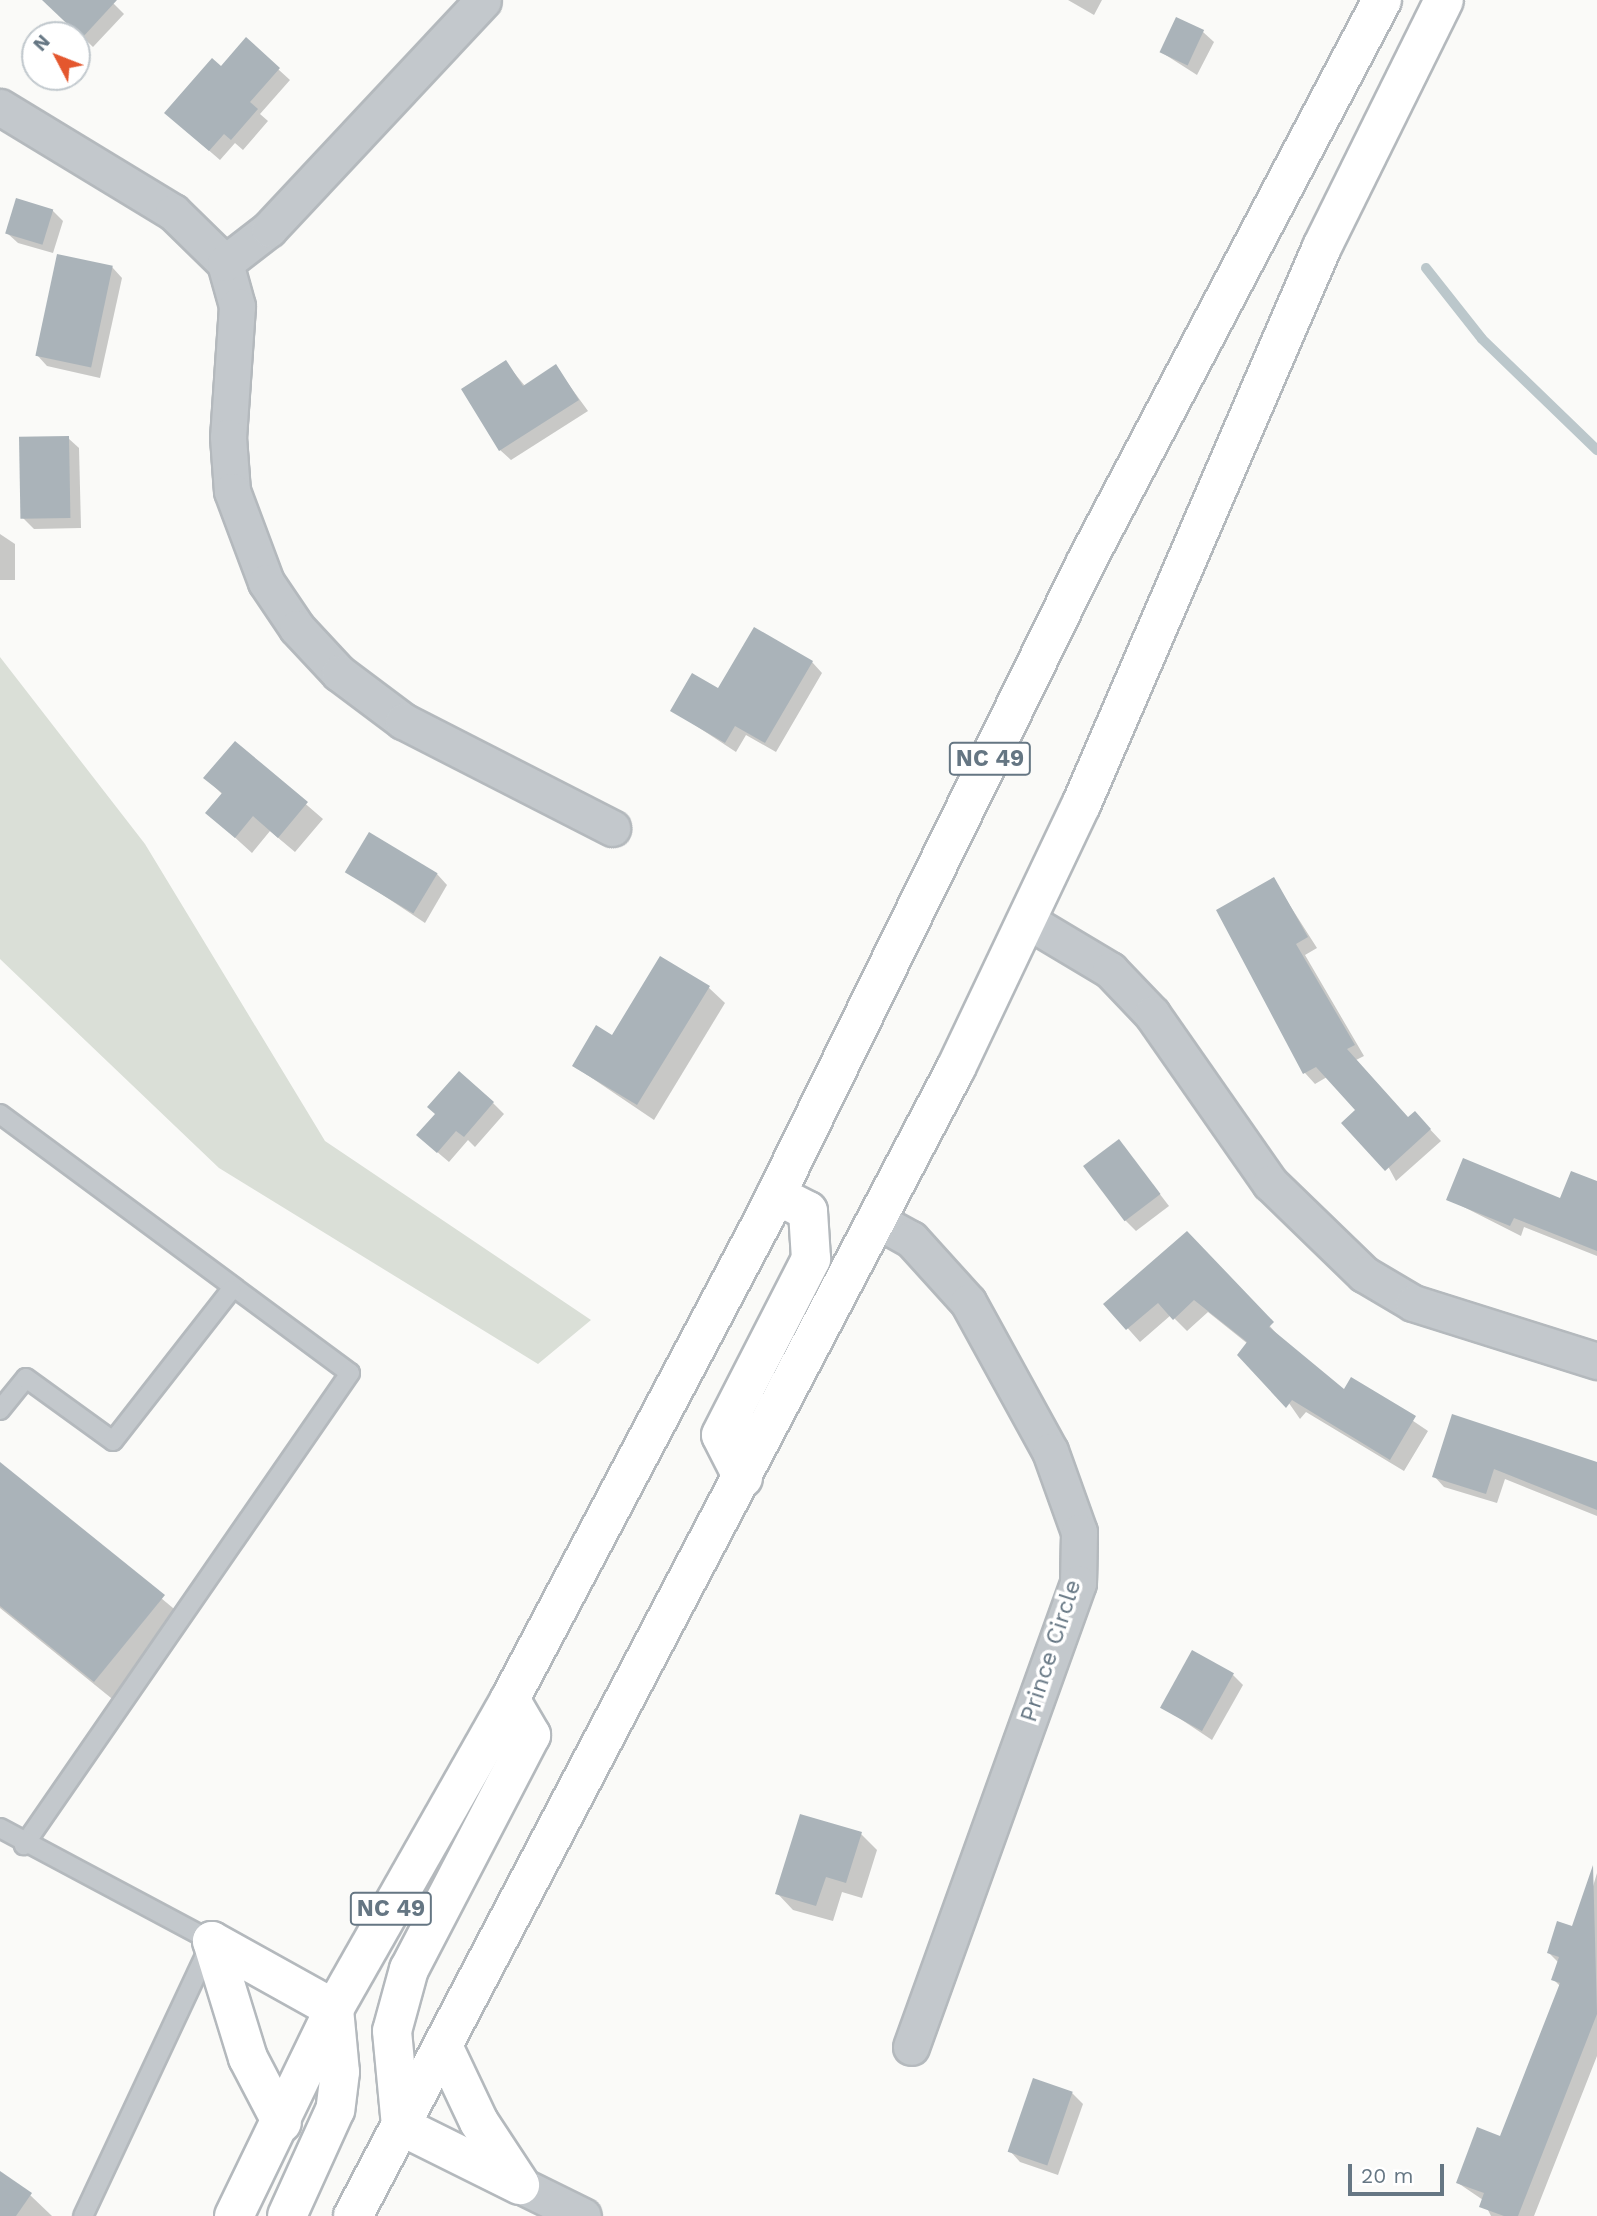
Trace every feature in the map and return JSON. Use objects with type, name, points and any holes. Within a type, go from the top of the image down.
[{"type":"highway","name":"NC 49","points":[[234,2216],[282,2123],[334,2009],[510,1699],[776,1195],[1086,562],[1382,0]]},
{"type":"highway","points":[[353,2216],[878,1221],[1028,921],[1322,247],[1444,0]]},
{"type":"highway","points":[[743,1478],[721,1435],[811,1259],[808,1211],[776,1195]]},
{"type":"highway","points":[[401,2126],[392,2032],[409,1969],[531,1735],[510,1699]]},
{"type":"highway","points":[[212,1941],[334,2009],[340,2072],[335,2110],[287,2216]]},
{"type":"highway","points":[[212,1941],[248,2058],[282,2123]]},
{"type":"highway","points":[[444,2048],[480,2122],[520,2185]]},
{"type":"highway","points":[[401,2126],[520,2185]]},
{"type":"street","points":[[225,263],[269,229],[483,0]]},
{"type":"street","points":[[0,107],[173,212],[225,263],[237,306],[228,437],[232,491],[266,582],[297,628],[339,673],[403,720],[612,828]]},
{"type":"street","points":[[1028,921],[1118,979],[1152,1014],[1270,1183],[1364,1274],[1413,1303],[1597,1360]]},
{"type":"street","name":"Prince Circle","points":[[878,1221],[911,1240],[968,1302],[1050,1451],[1079,1532],[1077,1583],[911,2047]]},
{"type":"street","points":[[520,2185],[583,2216]]},
{"type":"lane","points":[[0,1114],[231,1290],[350,1373],[24,1845]]},
{"type":"lane","points":[[0,1410],[26,1378],[113,1441],[231,1290]]},
{"type":"lane","points":[[0,1828],[24,1845],[212,1941],[83,2216]]},
{"type":"shaded area","points":[[0,657],[145,844],[325,1141],[591,1320],[538,1364],[219,1168],[0,959]]},
{"type":"building","points":[[42,0],[117,0],[91,28],[91,21],[64,21]]},
{"type":"building","points":[[1176,17],[1204,30],[1188,65],[1160,52]]},
{"type":"building","points":[[246,37],[280,68],[250,102],[258,109],[231,140],[224,134],[209,151],[164,113],[212,58],[221,66]]},
{"type":"building","points":[[16,198],[53,209],[42,245],[5,233]]},
{"type":"building","points":[[57,254],[113,266],[91,368],[35,356]]},
{"type":"building","points":[[506,360],[523,386],[556,364],[579,400],[499,451],[461,389]]},
{"type":"building","points":[[69,436],[70,518],[20,519],[19,437]]},
{"type":"building","points":[[754,627],[813,661],[765,743],[735,726],[725,743],[670,711],[692,673],[718,688]]},
{"type":"building","points":[[235,741],[308,802],[278,838],[253,816],[235,838],[205,813],[222,793],[203,778]]},
{"type":"building","points":[[369,832],[438,873],[413,913],[345,872]]},
{"type":"building","points":[[1274,877],[1308,937],[1296,944],[1355,1045],[1347,1049],[1408,1117],[1415,1111],[1431,1129],[1385,1171],[1341,1123],[1355,1110],[1316,1067],[1303,1074],[1216,910]]},
{"type":"building","points":[[660,956],[710,986],[637,1105],[572,1066],[596,1025],[612,1035]]},
{"type":"building","points":[[459,1071],[494,1102],[464,1137],[456,1131],[437,1153],[416,1135],[435,1114],[427,1107]]},
{"type":"building","points":[[1119,1139],[1161,1194],[1125,1221],[1083,1166]]},
{"type":"building","points":[[1463,1158],[1560,1198],[1571,1171],[1597,1181],[1597,1251],[1514,1218],[1510,1226],[1446,1200]]},
{"type":"building","points":[[1187,1231],[1274,1322],[1269,1327],[1344,1389],[1351,1377],[1416,1416],[1390,1460],[1292,1400],[1286,1408],[1237,1355],[1247,1342],[1194,1300],[1173,1320],[1158,1303],[1126,1330],[1103,1304]]},
{"type":"building","points":[[1452,1414],[1597,1462],[1597,1510],[1494,1469],[1486,1494],[1432,1477]]},
{"type":"building","points":[[0,1462],[165,1595],[94,1682],[0,1606]]},
{"type":"building","points":[[1192,1650],[1234,1673],[1202,1731],[1160,1708]]},
{"type":"building","points":[[800,1814],[862,1832],[846,1883],[826,1877],[816,1906],[775,1894]]},
{"type":"building","points":[[1593,1865],[1597,2014],[1518,2216],[1504,2216],[1479,2207],[1484,2193],[1456,2183],[1477,2127],[1500,2136],[1560,1983],[1551,1980],[1559,1957],[1547,1953],[1557,1921],[1572,1926]]},
{"type":"building","points":[[1033,2078],[1073,2092],[1047,2165],[1008,2152]]},
{"type":"building","points":[[0,2171],[32,2193],[16,2216],[0,2216]]},
{"type":"waterway","points":[[1426,268],[1482,339],[1597,450]]}]
